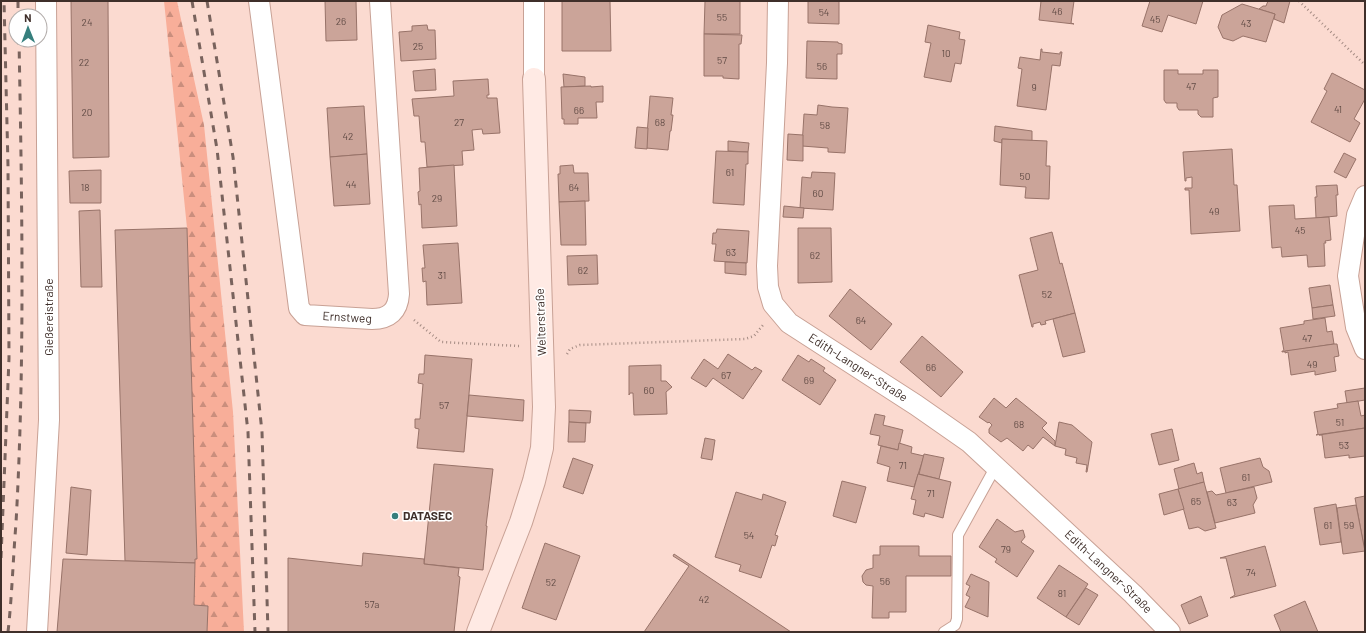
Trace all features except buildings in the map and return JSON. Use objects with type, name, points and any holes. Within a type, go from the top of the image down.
[{"type":"street","name":"Gießereistraße","points":[[38,632],[49,420],[46,1]]},
{"type":"street","name":"Ernstweg","points":[[259,1],[299,308],[305,315],[382,319],[397,307]]},
{"type":"street","points":[[380,1],[399,294],[397,307]]},
{"type":"street","name":"Welterstraße","points":[[478,632],[521,522],[534,481],[542,448],[544,413],[534,79],[534,1]]},
{"type":"street","name":"Edith-Langner-Straße","points":[[778,1],[777,64],[767,266],[768,288],[773,304],[789,323],[916,405],[969,442],[1133,594],[1170,632]]},
{"type":"street","points":[[1365,196],[1357,215],[1348,276],[1356,327],[1365,349]]},
{"type":"lane","points":[[944,632],[955,626],[957,619],[958,535],[996,466]]},
{"type":"path","points":[[1299,1],[1365,65]]},
{"type":"path","points":[[397,307],[441,342],[542,348]]},
{"type":"path","points":[[567,358],[570,349],[580,345],[745,339],[754,336],[767,321]]},
{"type":"green space","points":[[164,1],[177,1],[204,125],[233,412],[244,632],[207,632],[208,606],[194,605],[195,559],[197,558],[187,228]]},
{"type":"railway","points":[[1,558],[9,358],[8,166],[4,1]]},
{"type":"railway","points":[[18,1],[18,8]]},
{"type":"railway","points":[[192,1],[217,149],[248,432],[255,632]]},
{"type":"railway","points":[[207,1],[233,157],[262,432],[268,632]]},
{"type":"railway","points":[[8,632],[16,523],[21,402],[22,221],[19,48]]},
{"type":"place","name":"DATASEC","points":[[395,516]]}]
